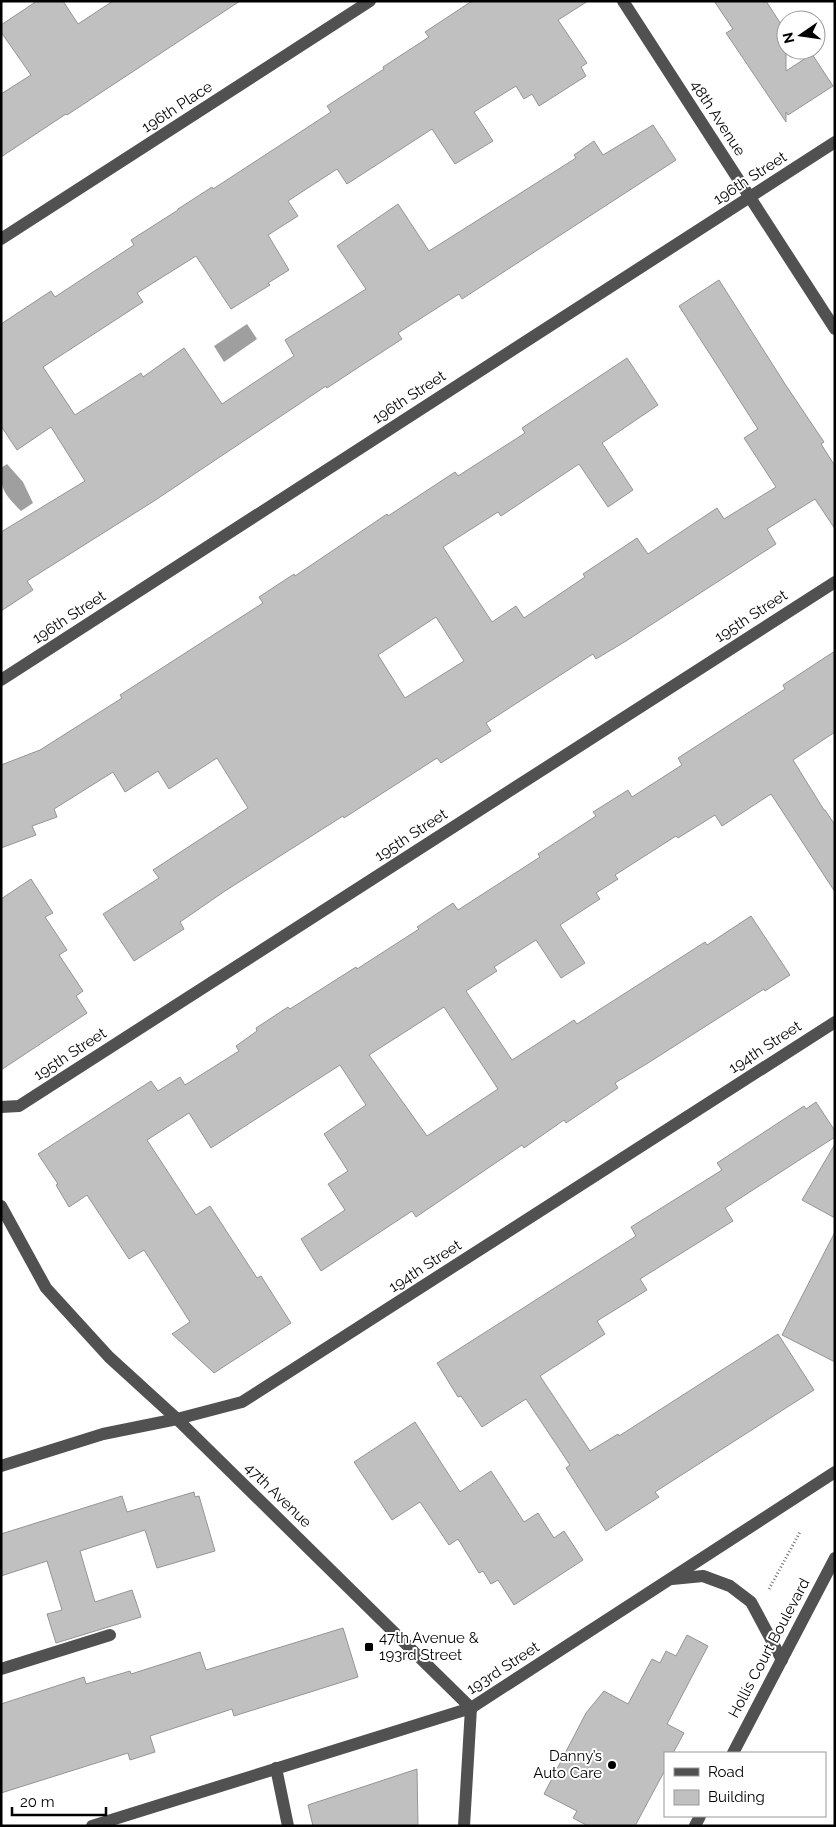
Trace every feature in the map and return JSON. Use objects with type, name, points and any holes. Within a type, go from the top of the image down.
[{"type":"street","name":"196th Place","points":[[1,240],[370,1]]},
{"type":"street","name":"48th Avenue","points":[[623,1],[835,329]]},
{"type":"street","name":"196th Street","points":[[1,680],[835,142]]},
{"type":"street","name":"195th Street","points":[[1,1107],[19,1106],[835,582]]},
{"type":"street","name":"194th Street","points":[[1,1466],[103,1434],[177,1419],[242,1402],[835,1022]]},
{"type":"street","name":"47th Avenue","points":[[1,1206],[46,1288],[109,1357],[177,1419],[471,1708]]},
{"type":"street","name":"193rd Street","points":[[92,1826],[471,1708],[835,1472]]},
{"type":"street","name":"Hollis Court Boulevard","points":[[734,1752],[835,1558]]},
{"type":"street","points":[[670,1579],[704,1576],[730,1586],[751,1602],[782,1660]]},
{"type":"street","points":[[1,1669],[110,1635]]},
{"type":"street","points":[[464,1826],[471,1708]]},
{"type":"street","points":[[276,1768],[288,1826]]},
{"type":"path","points":[[767,1594],[800,1532]]},
{"type":"shaded area","points":[[247,324],[257,339],[224,362],[214,346]]},
{"type":"shaded area","points":[[7,464],[23,482],[33,503],[21,511],[3,488],[1,468]]},
{"type":"building","points":[[37,1],[63,1],[78,24],[113,1],[240,1],[1,157],[1,94],[31,75],[1,32],[1,25]]},
{"type":"building","points":[[472,1],[588,1],[558,20],[587,63],[581,67],[586,76],[539,106],[532,94],[524,99],[516,86],[474,112],[493,141],[455,164],[432,129],[347,184],[337,169],[288,201],[298,216],[268,235],[289,270],[268,283],[270,285],[231,309],[196,256],[137,293],[143,302],[43,367],[75,415],[141,373],[143,377],[184,348],[222,404],[294,356],[285,340],[366,289],[337,246],[398,204],[429,251],[576,158],[574,155],[594,141],[603,155],[653,125],[676,160],[462,299],[459,294],[398,333],[402,339],[327,388],[326,386],[154,501],[27,581],[33,590],[1,611],[1,532],[85,481],[51,427],[17,450],[1,426],[1,324],[51,291],[55,297],[134,245],[131,240],[331,112],[327,106],[429,37],[425,32]]},
{"type":"building","points":[[714,1],[766,1],[776,16],[776,60],[786,60],[786,71],[803,60],[816,60],[833,86],[788,115],[786,112],[786,122],[726,33],[733,29]]},
{"type":"building","points":[[719,280],[824,442],[821,444],[835,466],[835,529],[815,499],[767,529],[776,544],[626,641],[596,659],[593,654],[486,723],[491,731],[441,763],[437,758],[225,891],[180,922],[184,929],[134,961],[103,914],[159,878],[153,870],[248,808],[217,758],[169,789],[158,771],[125,792],[113,772],[54,809],[57,817],[32,826],[36,835],[1,848],[1,765],[40,750],[122,698],[120,695],[263,603],[259,597],[294,574],[295,576],[387,514],[388,516],[455,472],[458,476],[525,433],[522,428],[627,358],[658,405],[602,443],[633,490],[608,507],[579,464],[501,516],[498,512],[443,547],[492,622],[516,606],[524,618],[585,577],[583,574],[637,538],[648,554],[717,508],[724,519],[776,487],[744,438],[758,429],[679,306]],"holes":[[[436,617],[464,661],[405,698],[378,655]]]},
{"type":"building","points":[[835,651],[835,732],[793,760],[835,825],[835,892],[771,794],[722,826],[715,815],[678,838],[676,836],[615,875],[618,879],[596,893],[600,899],[560,925],[585,963],[561,978],[536,940],[494,967],[497,971],[466,991],[512,1060],[574,1020],[577,1024],[705,942],[707,945],[751,916],[790,975],[765,991],[764,989],[615,1083],[618,1088],[566,1123],[564,1120],[524,1148],[522,1145],[416,1217],[412,1211],[321,1271],[301,1239],[345,1210],[328,1184],[348,1171],[324,1134],[366,1105],[340,1065],[211,1148],[189,1113],[147,1140],[196,1215],[210,1206],[257,1278],[261,1276],[291,1323],[214,1373],[172,1334],[190,1322],[144,1250],[129,1259],[87,1195],[69,1207],[56,1185],[58,1184],[38,1154],[151,1081],[158,1091],[180,1077],[185,1085],[239,1051],[236,1046],[257,1031],[256,1028],[288,1007],[290,1009],[356,967],[357,969],[419,929],[417,927],[453,903],[458,910],[540,857],[538,854],[596,816],[593,812],[628,790],[632,797],[682,765],[678,758],[785,689],[783,685]],"holes":[[[444,1007],[498,1089],[427,1136],[369,1055]]]},
{"type":"building","points":[[31,879],[53,913],[45,917],[67,950],[59,955],[83,991],[76,996],[87,1013],[1,1070],[1,899]]},
{"type":"building","points":[[816,1102],[835,1131],[835,1137],[725,1208],[733,1221],[640,1279],[647,1290],[597,1321],[605,1334],[540,1376],[590,1451],[618,1434],[619,1436],[778,1334],[814,1390],[655,1492],[659,1497],[606,1531],[566,1468],[570,1465],[526,1399],[482,1427],[461,1396],[458,1397],[437,1363],[636,1236],[631,1227],[722,1170],[717,1163],[804,1106],[806,1109]]},
{"type":"building","points":[[835,1144],[835,1218],[802,1200]]},
{"type":"building","points":[[835,1232],[835,1362],[782,1335]]},
{"type":"building","points":[[415,1422],[460,1492],[491,1471],[524,1522],[538,1513],[554,1538],[564,1531],[583,1560],[514,1605],[498,1580],[491,1584],[483,1571],[479,1573],[458,1539],[449,1545],[420,1502],[392,1520],[354,1462]]},
{"type":"building","points":[[194,1492],[195,1497],[199,1496],[215,1551],[157,1568],[145,1530],[80,1551],[95,1602],[132,1590],[141,1617],[56,1643],[47,1614],[62,1610],[47,1561],[1,1576],[1,1534],[122,1496],[127,1512]]},
{"type":"building","points":[[343,1628],[358,1677],[234,1716],[232,1709],[150,1736],[155,1752],[130,1760],[128,1753],[1,1793],[1,1704],[84,1677],[86,1684],[130,1671],[131,1674],[200,1652],[206,1670]]},
{"type":"building","points":[[687,1635],[708,1646],[667,1724],[684,1733],[674,1752],[664,1752],[664,1772],[635,1826],[588,1826],[573,1818],[577,1811],[544,1794],[586,1713],[604,1691],[628,1704],[652,1659],[660,1663],[666,1651],[676,1656]]},
{"type":"building","points":[[417,1769],[418,1826],[313,1826],[308,1805]]},
{"type":"place","name":"47th Avenue & 193rd Street","points":[[369,1647]]},
{"type":"place","name":"Danny’s Auto Care","points":[[612,1765]]}]
